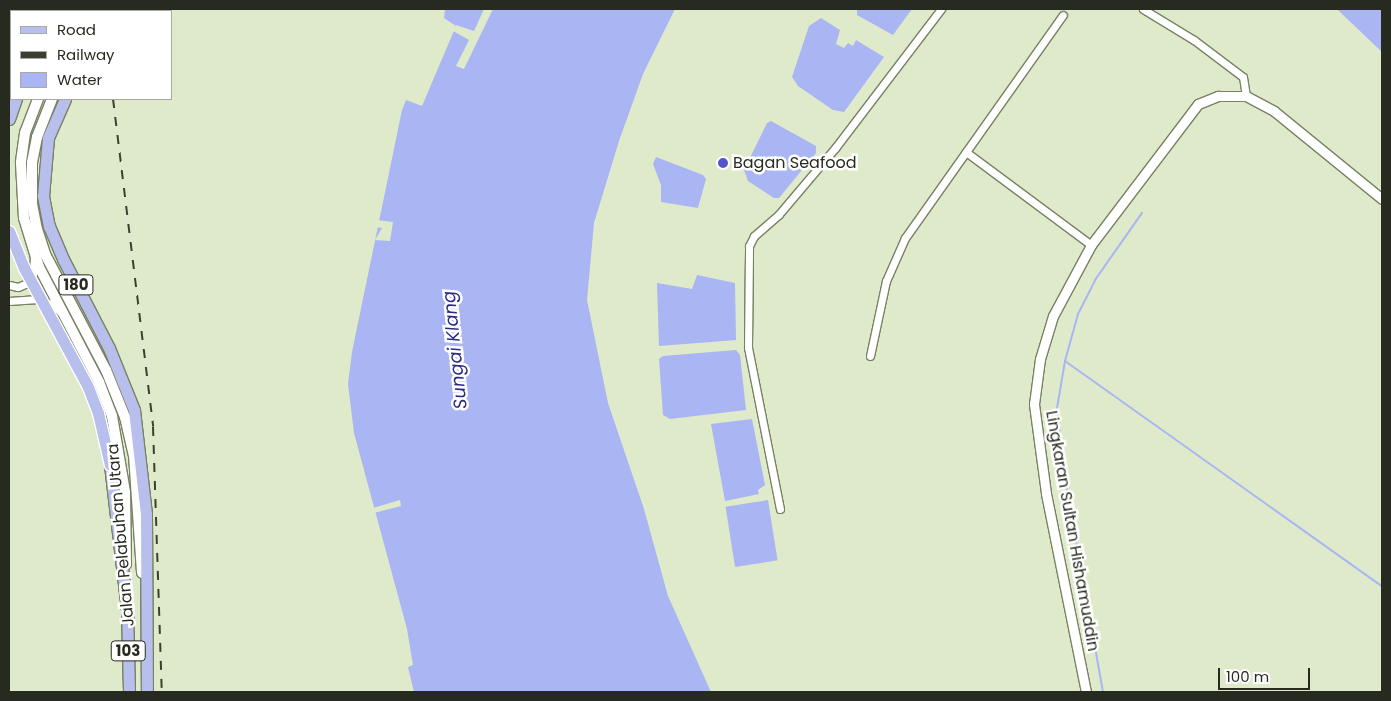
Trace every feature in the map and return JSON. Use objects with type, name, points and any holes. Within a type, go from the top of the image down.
[{"type":"main road","points":[[9,119],[16,100]]},
{"type":"main road","name":"Jalan Pelabuhan Utara","points":[[38,100],[25,134],[21,192],[24,218],[34,254],[99,382],[118,440],[125,492],[129,692]]},
{"type":"main road","name":"Jalan Pelabuhan Utara","points":[[52,100],[37,137],[31,180],[37,229],[56,276],[117,393],[134,456],[144,614],[146,692]]},
{"type":"main road","name":"180","points":[[65,100],[48,138],[43,169],[43,196],[49,226],[125,385],[134,410],[142,469],[146,538],[144,614]]},
{"type":"main road","name":"180","points":[[9,231],[24,268],[88,388],[110,465],[127,609]]},
{"type":"street","points":[[780,509],[748,347],[749,246],[754,236],[779,214],[835,148],[941,9]]},
{"type":"street","points":[[1143,9],[1194,40],[1243,77],[1246,96]]},
{"type":"street","points":[[870,356],[877,314],[895,258],[934,193],[966,152],[1063,15]]},
{"type":"street","name":"Lingkaran Sultan Hishamuddin","points":[[1086,692],[1046,493],[1034,404],[1040,359],[1053,316],[1091,245],[1198,104],[1218,96],[1246,96],[1274,111],[1382,199]]},
{"type":"street","points":[[966,152],[1091,245]]},
{"type":"street","points":[[9,285],[18,287],[27,283],[33,274],[34,254]]},
{"type":"street","points":[[9,301],[38,299],[54,305],[70,324]]},
{"type":"water","name":"Sungai Klang","points":[[445,9],[675,9],[643,74],[619,141],[594,223],[587,300],[608,403],[644,509],[668,596],[711,692],[414,692],[408,667],[413,665],[407,629],[354,433],[348,384],[352,352],[402,110],[406,100],[422,106],[456,26],[444,18]]},
{"type":"water","points":[[857,9],[912,9],[893,35],[857,15]]},
{"type":"water","points":[[1337,9],[1382,9],[1382,52],[1341,13]]},
{"type":"water","points":[[821,18],[840,30],[836,44],[844,48],[848,43],[853,46],[856,40],[884,57],[844,112],[833,110],[798,86],[792,77],[809,26]]},
{"type":"water","points":[[771,121],[816,146],[816,153],[779,198],[774,198],[748,181],[744,170],[767,123]]},
{"type":"water","points":[[656,157],[703,175],[706,179],[698,208],[661,202],[661,185],[653,164]]},
{"type":"water","points":[[697,275],[735,283],[736,340],[659,346],[657,283],[692,289]]},
{"type":"water","points":[[736,350],[740,355],[746,410],[670,419],[663,415],[659,359],[663,356]]},
{"type":"water","points":[[752,419],[765,485],[758,490],[759,494],[725,501],[711,424]]},
{"type":"water","points":[[768,500],[778,560],[735,567],[726,507]]},
{"type":"pier","points":[[484,9],[493,9],[464,69],[456,66],[469,40],[453,31],[456,25],[474,31]]},
{"type":"pier","points":[[377,220],[393,222],[390,241],[375,240],[382,228],[375,227]]},
{"type":"pier","points":[[400,500],[401,506],[374,513],[373,508]]},
{"type":"waterway","points":[[1103,692],[1064,472],[1057,408],[1065,361],[1078,314],[1095,280],[1142,213]]},
{"type":"waterway","points":[[1065,361],[1382,586]]},
{"type":"railway","points":[[113,100],[153,427],[162,692]]},
{"type":"place","name":"Bagan Seafood","points":[[723,163]]}]
